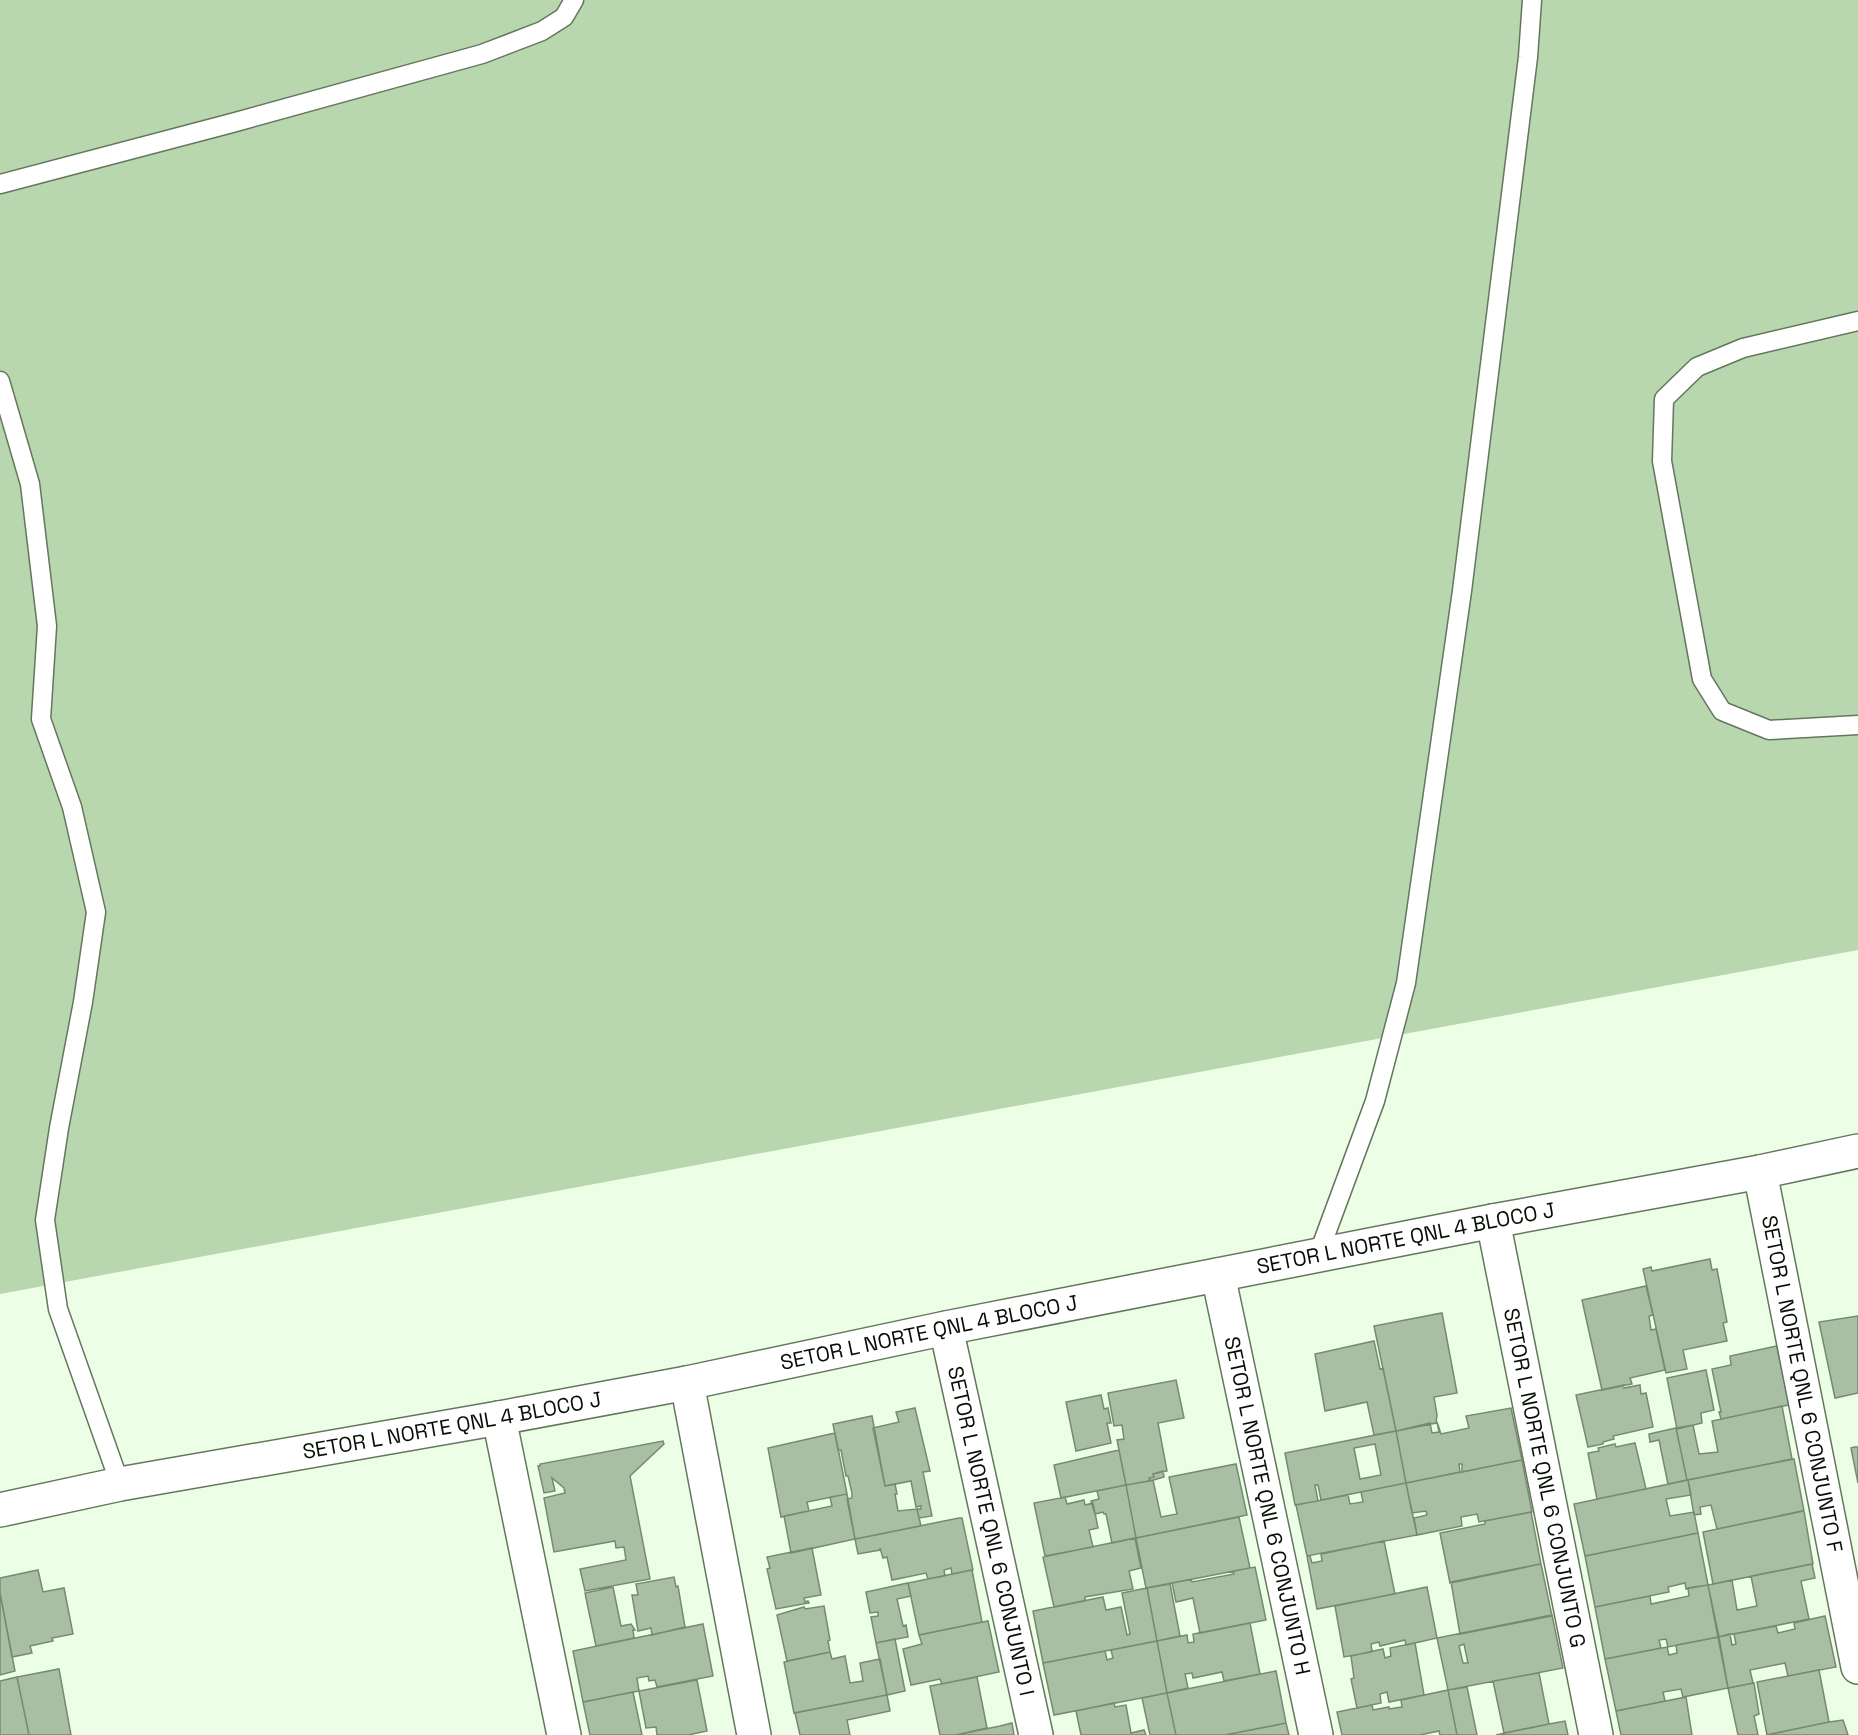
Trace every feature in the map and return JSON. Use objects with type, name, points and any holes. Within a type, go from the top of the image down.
[{"type":"street","name":"SETOR L NORTE QNL 4 BLOCO J","points":[[0,1510],[120,1484],[687,1383],[946,1328],[1493,1221],[1760,1172],[1858,1151]]},
{"type":"street","name":"SETOR L NORTE QNL 6 CONJUNTO F","points":[[1760,1172],[1858,1667]]},
{"type":"street","name":"SETOR L NORTE QNL 6 CONJUNTO G","points":[[1493,1221],[1596,1735]]},
{"type":"street","name":"SETOR L NORTE QNL 6 CONJUNTO H","points":[[1218,1275],[1316,1735]]},
{"type":"street","name":"SETOR L NORTE QNL 6 CONJUNTO I","points":[[946,1328],[1036,1735]]},
{"type":"street","points":[[687,1383],[754,1735]]},
{"type":"street","points":[[499,1418],[564,1735]]},
{"type":"lane","points":[[0,184],[482,54],[542,31],[564,17],[574,0]]},
{"type":"lane","points":[[1318,1255],[1376,1101],[1406,983],[1462,591],[1527,68],[1532,0]]},
{"type":"lane","points":[[1858,321],[1743,348],[1697,367],[1664,399],[1662,461],[1702,679],[1722,711],[1768,730],[1858,725]]},
{"type":"lane","points":[[0,381],[30,484],[47,626],[40,719],[72,807],[96,912],[83,1002],[59,1128],[45,1220],[58,1309],[120,1484]]},
{"type":"green space","points":[[0,0],[1858,0],[1858,950],[0,1294]]},
{"type":"building","points":[[1710,1259],[1712,1270],[1717,1269],[1727,1322],[1723,1323],[1727,1341],[1683,1350],[1687,1369],[1666,1373],[1643,1269],[1651,1267],[1652,1271]]},
{"type":"building","points":[[1646,1286],[1653,1315],[1649,1316],[1651,1330],[1656,1329],[1665,1370],[1630,1378],[1632,1384],[1602,1390],[1582,1300]]},
{"type":"building","points":[[1442,1313],[1457,1393],[1434,1397],[1436,1423],[1396,1431],[1374,1326]]},
{"type":"building","points":[[1858,1316],[1858,1393],[1835,1398],[1819,1322]]},
{"type":"building","points":[[1374,1341],[1380,1369],[1383,1368],[1396,1431],[1374,1435],[1367,1402],[1325,1411],[1315,1354]]},
{"type":"building","points":[[1777,1346],[1789,1405],[1721,1419],[1712,1369],[1731,1365],[1730,1356]]},
{"type":"building","points":[[1706,1370],[1714,1410],[1701,1413],[1702,1423],[1677,1429],[1667,1378]]},
{"type":"building","points":[[1176,1380],[1184,1418],[1158,1423],[1167,1471],[1153,1474],[1154,1477],[1149,1478],[1150,1481],[1126,1485],[1117,1440],[1124,1439],[1122,1425],[1114,1426],[1108,1393]]},
{"type":"building","points":[[1624,1385],[1624,1388],[1640,1385],[1641,1394],[1646,1393],[1653,1427],[1613,1436],[1614,1439],[1603,1442],[1603,1444],[1588,1447],[1576,1395]]},
{"type":"building","points":[[1101,1395],[1104,1409],[1108,1408],[1111,1423],[1107,1423],[1111,1443],[1076,1451],[1066,1402]]},
{"type":"building","points":[[1782,1406],[1792,1459],[1687,1480],[1676,1428],[1693,1425],[1699,1454],[1718,1452],[1712,1421]]},
{"type":"building","points":[[915,1408],[930,1471],[923,1472],[932,1516],[919,1518],[917,1509],[921,1509],[921,1506],[916,1507],[911,1481],[885,1486],[873,1428],[899,1422],[896,1412]]},
{"type":"building","points":[[1511,1408],[1522,1460],[1462,1472],[1462,1464],[1459,1464],[1460,1472],[1406,1483],[1396,1431],[1430,1423],[1432,1433],[1439,1432],[1437,1422],[1441,1434],[1469,1428],[1466,1416]]},
{"type":"building","points":[[872,1416],[885,1486],[895,1484],[898,1511],[917,1509],[921,1526],[855,1539],[847,1499],[852,1498],[852,1493],[841,1450],[838,1450],[833,1424]]},
{"type":"building","points":[[1676,1428],[1687,1480],[1668,1484],[1659,1440],[1650,1442],[1649,1434]]},
{"type":"building","points":[[1396,1431],[1406,1483],[1321,1500],[1318,1485],[1315,1485],[1318,1501],[1295,1505],[1285,1453]],"holes":[[[1375,1444],[1381,1475],[1360,1479],[1354,1448]]]},
{"type":"building","points":[[835,1433],[847,1494],[807,1502],[809,1511],[781,1517],[768,1448]]},
{"type":"building","points":[[663,1441],[664,1444],[630,1476],[650,1579],[585,1591],[580,1569],[626,1560],[624,1547],[616,1548],[615,1541],[554,1552],[544,1498],[565,1493],[564,1488],[552,1478],[555,1491],[544,1493],[538,1466]]},
{"type":"building","points":[[1635,1443],[1646,1489],[1597,1499],[1588,1453],[1615,1444],[1616,1447]]},
{"type":"building","points":[[1858,1447],[1858,1483],[1851,1448]]},
{"type":"building","points":[[1119,1450],[1126,1485],[1061,1498],[1054,1465]]},
{"type":"building","points":[[1794,1459],[1804,1511],[1717,1529],[1711,1505],[1700,1507],[1701,1514],[1694,1515],[1688,1480]]},
{"type":"building","points":[[1522,1460],[1532,1512],[1479,1522],[1477,1514],[1461,1517],[1462,1526],[1417,1535],[1414,1518],[1427,1515],[1426,1511],[1412,1513],[1406,1483]]},
{"type":"building","points":[[1236,1464],[1247,1515],[1136,1538],[1126,1485],[1153,1480],[1161,1517],[1177,1514],[1169,1477]]},
{"type":"building","points":[[1163,1471],[1164,1477],[1150,1481],[1149,1478],[1154,1477],[1153,1474]]},
{"type":"building","points":[[1688,1480],[1691,1495],[1666,1499],[1670,1516],[1694,1512],[1698,1533],[1585,1556],[1574,1504]]},
{"type":"building","points":[[1406,1483],[1417,1535],[1307,1556],[1296,1505],[1348,1495],[1350,1504],[1363,1502],[1361,1492]]},
{"type":"building","points":[[1126,1485],[1136,1538],[1112,1543],[1106,1514],[1103,1512],[1095,1514],[1091,1501],[1099,1499],[1097,1491]]},
{"type":"building","points":[[847,1494],[855,1539],[791,1553],[784,1516],[832,1506],[830,1497]]},
{"type":"building","points":[[1065,1497],[1067,1504],[1084,1500],[1085,1505],[1093,1503],[1098,1528],[1089,1530],[1093,1547],[1045,1556],[1034,1503]]},
{"type":"building","points":[[1804,1511],[1813,1564],[1713,1584],[1703,1532]]},
{"type":"building","points":[[1531,1512],[1541,1564],[1450,1583],[1440,1533]]},
{"type":"building","points":[[1239,1517],[1250,1568],[1146,1588],[1136,1538]]},
{"type":"building","points":[[962,1518],[973,1570],[952,1574],[951,1568],[944,1570],[945,1576],[928,1579],[926,1573],[892,1580],[887,1557],[883,1558],[880,1548],[880,1550],[858,1554],[855,1539]]},
{"type":"building","points":[[1698,1533],[1708,1585],[1686,1589],[1685,1583],[1668,1587],[1669,1592],[1595,1607],[1585,1556]]},
{"type":"building","points":[[1135,1538],[1141,1568],[1129,1571],[1133,1589],[1085,1597],[1085,1601],[1054,1607],[1043,1557]]},
{"type":"building","points":[[1384,1541],[1395,1594],[1317,1609],[1307,1556],[1310,1556],[1312,1563],[1322,1561],[1321,1554]]},
{"type":"building","points":[[812,1548],[821,1595],[804,1598],[805,1602],[809,1603],[776,1609],[767,1569],[770,1568],[767,1557]]},
{"type":"building","points":[[1541,1564],[1552,1616],[1460,1634],[1451,1582]]},
{"type":"building","points":[[1812,1564],[1815,1578],[1801,1581],[1809,1619],[1718,1637],[1708,1585],[1732,1580],[1737,1610],[1757,1606],[1751,1576]]},
{"type":"building","points":[[1255,1567],[1266,1620],[1200,1633],[1193,1598],[1176,1602],[1172,1583],[1191,1579],[1192,1582],[1234,1574],[1233,1571]]},
{"type":"building","points":[[38,1570],[43,1592],[64,1588],[73,1634],[30,1646],[32,1653],[12,1657],[0,1593],[0,1578]]},
{"type":"building","points":[[972,1570],[982,1622],[919,1635],[908,1583]]},
{"type":"building","points":[[674,1577],[676,1587],[678,1586],[685,1627],[652,1635],[651,1628],[638,1631],[632,1595],[638,1595],[636,1584]]},
{"type":"building","points":[[908,1583],[911,1596],[897,1599],[908,1637],[876,1643],[871,1617],[878,1616],[878,1612],[870,1613],[866,1592]]},
{"type":"building","points":[[1170,1584],[1180,1636],[1157,1641],[1147,1588]]},
{"type":"building","points":[[1708,1585],[1719,1637],[1668,1647],[1666,1639],[1659,1640],[1661,1648],[1605,1659],[1595,1607],[1650,1596],[1651,1604],[1689,1596],[1688,1588]]},
{"type":"building","points":[[613,1587],[621,1626],[631,1624],[635,1630],[633,1630],[634,1638],[596,1646],[585,1593]]},
{"type":"building","points":[[1427,1587],[1437,1638],[1406,1645],[1405,1640],[1380,1646],[1379,1642],[1371,1644],[1372,1652],[1344,1657],[1335,1606]]},
{"type":"building","points":[[1147,1588],[1157,1641],[1043,1663],[1033,1611],[1103,1597],[1106,1610],[1121,1607],[1127,1635],[1130,1634],[1122,1593]]},
{"type":"building","points":[[0,1593],[15,1671],[0,1675]]},
{"type":"building","points":[[824,1606],[830,1652],[787,1661],[777,1615],[804,1607],[805,1609]]},
{"type":"building","points":[[1552,1615],[1563,1668],[1448,1690],[1437,1638]],"holes":[[[1464,1644],[1468,1663],[1463,1663],[1459,1646]]]},
{"type":"building","points":[[1825,1616],[1836,1667],[1788,1676],[1785,1663],[1750,1670],[1753,1683],[1728,1688],[1718,1637],[1730,1634],[1732,1645],[1736,1644],[1734,1634],[1776,1626],[1778,1633],[1795,1629],[1794,1623]]},
{"type":"building","points":[[988,1621],[999,1672],[942,1684],[940,1679],[911,1685],[903,1649],[922,1644],[919,1635]]},
{"type":"building","points":[[1250,1623],[1260,1674],[1224,1681],[1222,1672],[1193,1678],[1192,1673],[1185,1674],[1188,1688],[1167,1693],[1157,1641],[1187,1635],[1188,1643],[1194,1642],[1193,1634]]},
{"type":"building","points":[[703,1624],[713,1676],[657,1687],[655,1680],[649,1681],[648,1676],[637,1678],[639,1691],[583,1702],[573,1651]]},
{"type":"building","points":[[1719,1637],[1728,1688],[1683,1697],[1681,1689],[1663,1692],[1665,1701],[1616,1711],[1605,1659],[1667,1647],[1669,1655],[1677,1653],[1676,1645]]},
{"type":"building","points":[[895,1639],[905,1691],[887,1695],[876,1643]]},
{"type":"building","points":[[1157,1641],[1167,1693],[1054,1715],[1043,1663],[1105,1651],[1107,1660],[1113,1658],[1111,1650]]},
{"type":"building","points":[[1415,1643],[1424,1695],[1389,1702],[1387,1692],[1380,1694],[1381,1703],[1357,1708],[1351,1679],[1354,1678],[1351,1656],[1383,1649],[1385,1658],[1391,1656],[1390,1648]]},
{"type":"building","points":[[830,1652],[832,1659],[845,1656],[850,1683],[863,1681],[860,1663],[880,1659],[887,1695],[794,1713],[784,1662]]},
{"type":"building","points":[[59,1669],[71,1735],[29,1735],[17,1677]]},
{"type":"building","points":[[1819,1670],[1829,1722],[1767,1735],[1757,1682]]},
{"type":"building","points":[[1276,1671],[1286,1723],[1225,1735],[1176,1735],[1167,1693]]},
{"type":"building","points":[[1539,1673],[1549,1724],[1504,1733],[1493,1681]]},
{"type":"building","points":[[17,1677],[29,1735],[0,1735],[0,1681]]},
{"type":"building","points":[[977,1677],[987,1728],[956,1735],[940,1735],[930,1686]]},
{"type":"building","points":[[697,1680],[707,1731],[688,1735],[657,1735],[656,1727],[646,1728],[639,1691]]},
{"type":"building","points":[[1754,1683],[1759,1714],[1754,1716],[1758,1735],[1738,1735],[1728,1688]]},
{"type":"building","points":[[1467,1687],[1477,1735],[1457,1735],[1448,1690]]},
{"type":"building","points":[[1448,1690],[1457,1735],[1440,1735],[1439,1731],[1420,1735],[1342,1735],[1337,1712],[1372,1705],[1373,1710],[1402,1707],[1401,1700]]},
{"type":"building","points":[[633,1692],[642,1735],[590,1735],[583,1702]]},
{"type":"building","points":[[1167,1693],[1176,1735],[1150,1735],[1142,1698]]},
{"type":"building","points":[[887,1695],[890,1711],[847,1720],[850,1735],[800,1735],[795,1713]]},
{"type":"building","points":[[1686,1697],[1692,1735],[1621,1735],[1616,1711]]},
{"type":"building","points":[[1114,1703],[1115,1707],[1126,1705],[1131,1733],[1144,1730],[1146,1735],[1081,1735],[1076,1711]]},
{"type":"building","points":[[1843,1720],[1848,1735],[1766,1735],[1829,1722]]},
{"type":"building","points":[[1565,1721],[1568,1735],[1496,1735],[1549,1724]]},
{"type":"building","points":[[1012,1723],[1014,1735],[956,1735],[1000,1726]]},
{"type":"building","points":[[1286,1723],[1289,1735],[1225,1735],[1272,1726]]}]
